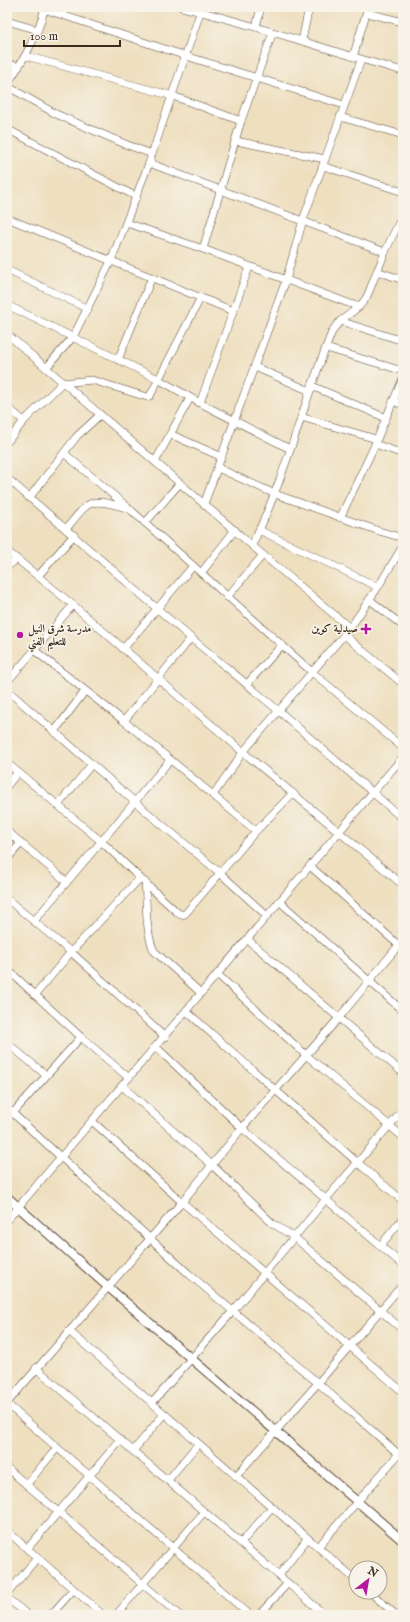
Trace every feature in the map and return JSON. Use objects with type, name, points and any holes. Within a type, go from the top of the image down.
[{"type":"street","points":[[182,7],[201,9],[361,60],[403,71]]},
{"type":"street","points":[[256,27],[261,7]]},
{"type":"street","points":[[302,41],[309,7]]},
{"type":"street","points":[[152,154],[56,114],[7,85],[26,56],[38,30],[45,8],[186,56],[258,77],[344,105]]},
{"type":"street","points":[[46,368],[74,337],[112,262],[173,96],[201,9]]},
{"type":"street","points":[[353,57],[367,10],[403,22]]},
{"type":"street","points":[[7,21],[38,30]]},
{"type":"street","points":[[203,249],[242,121],[273,32]]},
{"type":"street","points":[[26,56],[173,96],[242,121]]},
{"type":"street","points":[[204,504],[286,280],[303,220],[361,60]]},
{"type":"street","points":[[7,63],[19,67]]},
{"type":"street","points":[[340,117],[403,135]]},
{"type":"street","points":[[7,129],[137,197]]},
{"type":"street","points":[[236,141],[324,163],[403,192]]},
{"type":"street","points":[[149,163],[385,252]]},
{"type":"street","points":[[252,545],[275,494],[333,330],[340,321],[359,307],[368,294],[377,270],[403,215]]},
{"type":"street","points":[[7,218],[152,277],[200,299],[233,311]]},
{"type":"street","points":[[127,223],[203,249],[359,307]]},
{"type":"street","points":[[200,403],[249,266]]},
{"type":"street","points":[[7,270],[88,309]]},
{"type":"street","points":[[377,270],[403,280]]},
{"type":"street","points":[[118,360],[152,277]]},
{"type":"street","points":[[7,442],[24,421],[62,383],[92,380],[147,397],[150,395],[200,299]]},
{"type":"street","points":[[7,305],[158,379],[190,398],[290,449]]},
{"type":"street","points":[[340,321],[403,341]]},
{"type":"street","points":[[7,334],[62,383],[350,628]]},
{"type":"street","points":[[326,348],[403,371]]},
{"type":"street","points":[[255,367],[386,418]]},
{"type":"street","points":[[340,518],[376,442],[403,378]]},
{"type":"street","points":[[155,462],[190,398]]},
{"type":"street","points":[[393,401],[403,405]]},
{"type":"street","points":[[7,407],[24,421]]},
{"type":"street","points":[[29,498],[78,436],[100,415]]},
{"type":"street","points":[[301,417],[376,442],[403,454]]},
{"type":"street","points":[[170,434],[222,457]]},
{"type":"street","points":[[64,453],[312,672],[403,748]]},
{"type":"street","points":[[218,468],[275,494],[340,518],[403,538]]},
{"type":"street","points":[[7,478],[403,819]]},
{"type":"street","points":[[145,523],[180,483]]},
{"type":"street","points":[[66,528],[86,506],[93,502],[103,501],[129,509]]},
{"type":"street","points":[[201,573],[235,530]]},
{"type":"street","points":[[259,530],[378,587]]},
{"type":"street","points":[[38,576],[74,535]]},
{"type":"street","points":[[213,795],[243,752],[350,628],[370,600],[403,546]]},
{"type":"street","points":[[7,551],[73,605],[243,752],[403,886]]},
{"type":"street","points":[[227,597],[263,555]]},
{"type":"street","points":[[397,557],[403,562]]},
{"type":"street","points":[[7,567],[17,559]]},
{"type":"street","points":[[123,649],[193,566]]},
{"type":"street","points":[[370,600],[403,626]]},
{"type":"street","points":[[7,682],[73,605]]},
{"type":"street","points":[[344,635],[403,684]]},
{"type":"street","points":[[124,721],[192,638]]},
{"type":"street","points":[[247,684],[282,645]]},
{"type":"street","points":[[34,650],[124,721],[256,831]]},
{"type":"street","points":[[7,690],[135,802],[220,873],[267,916]]},
{"type":"street","points":[[54,732],[85,691]]},
{"type":"street","points":[[7,1220],[403,757]]},
{"type":"street","points":[[34,921],[170,760]]},
{"type":"street","points":[[7,764],[58,804],[102,842],[181,915],[185,914],[256,831],[292,793]]},
{"type":"street","points":[[58,804],[92,764]]},
{"type":"street","points":[[7,786],[17,773]]},
{"type":"street","points":[[7,831],[68,882]]},
{"type":"street","points":[[7,859],[21,843]]},
{"type":"street","points":[[250,1615],[89,1477],[7,1403],[107,1286],[182,1202],[274,1090],[338,1019],[368,981],[402,944],[310,866]]},
{"type":"street","points":[[36,994],[71,952],[143,880]]},
{"type":"street","points":[[143,880],[148,932],[154,951],[201,993]]},
{"type":"street","points":[[7,899],[71,952],[165,1037]]},
{"type":"street","points":[[279,902],[403,1011]]},
{"type":"street","points":[[247,939],[338,1019],[403,1073]]},
{"type":"street","points":[[7,969],[36,994],[81,1037],[129,1078]]},
{"type":"street","points":[[217,974],[306,1055],[403,1137]]},
{"type":"street","points":[[186,1011],[274,1090],[403,1201]]},
{"type":"street","points":[[81,1037],[10,1111],[189,1274],[402,1454],[357,1501],[318,1547]]},
{"type":"street","points":[[7,1043],[46,1075]]},
{"type":"street","points":[[156,1047],[242,1128],[403,1265]]},
{"type":"street","points":[[122,1086],[212,1165],[272,1222],[294,1236],[403,1330]]},
{"type":"street","points":[[152,1403],[233,1311],[294,1236],[403,1110]]},
{"type":"street","points":[[92,1121],[182,1202],[403,1392]]},
{"type":"street","points":[[7,1197],[107,1286],[403,1541]]},
{"type":"street","points":[[380,1246],[403,1218]]},
{"type":"street","points":[[236,1476],[403,1284]]},
{"type":"street","points":[[69,1330],[198,1444],[348,1573]]},
{"type":"street","points":[[36,1368],[325,1615]]},
{"type":"street","points":[[133,1451],[164,1414]]},
{"type":"street","points":[[27,1549],[120,1440]]},
{"type":"street","points":[[168,1480],[198,1444]]},
{"type":"street","points":[[27,1484],[57,1448]]},
{"type":"street","points":[[7,1468],[179,1615]]},
{"type":"street","points":[[241,1544],[272,1507]]},
{"type":"street","points":[[116,1615],[204,1512]]},
{"type":"street","points":[[7,1532],[103,1615]]},
{"type":"street","points":[[279,1576],[308,1539]]},
{"type":"street","points":[[7,1594],[37,1558]]},
{"type":"street","points":[[259,1615],[288,1583]]},
{"type":"street","points":[[51,1615],[73,1590]]},
{"type":"street","points":[[7,1598],[28,1615]]},
{"type":"street","points":[[379,1600],[396,1615]]},
{"type":"place","name":"صيدلية كوين","points":[[366,629]]},
{"type":"place","name":"مدرسة شرق النيل للتعليم الفني","points":[[20,635]]}]
